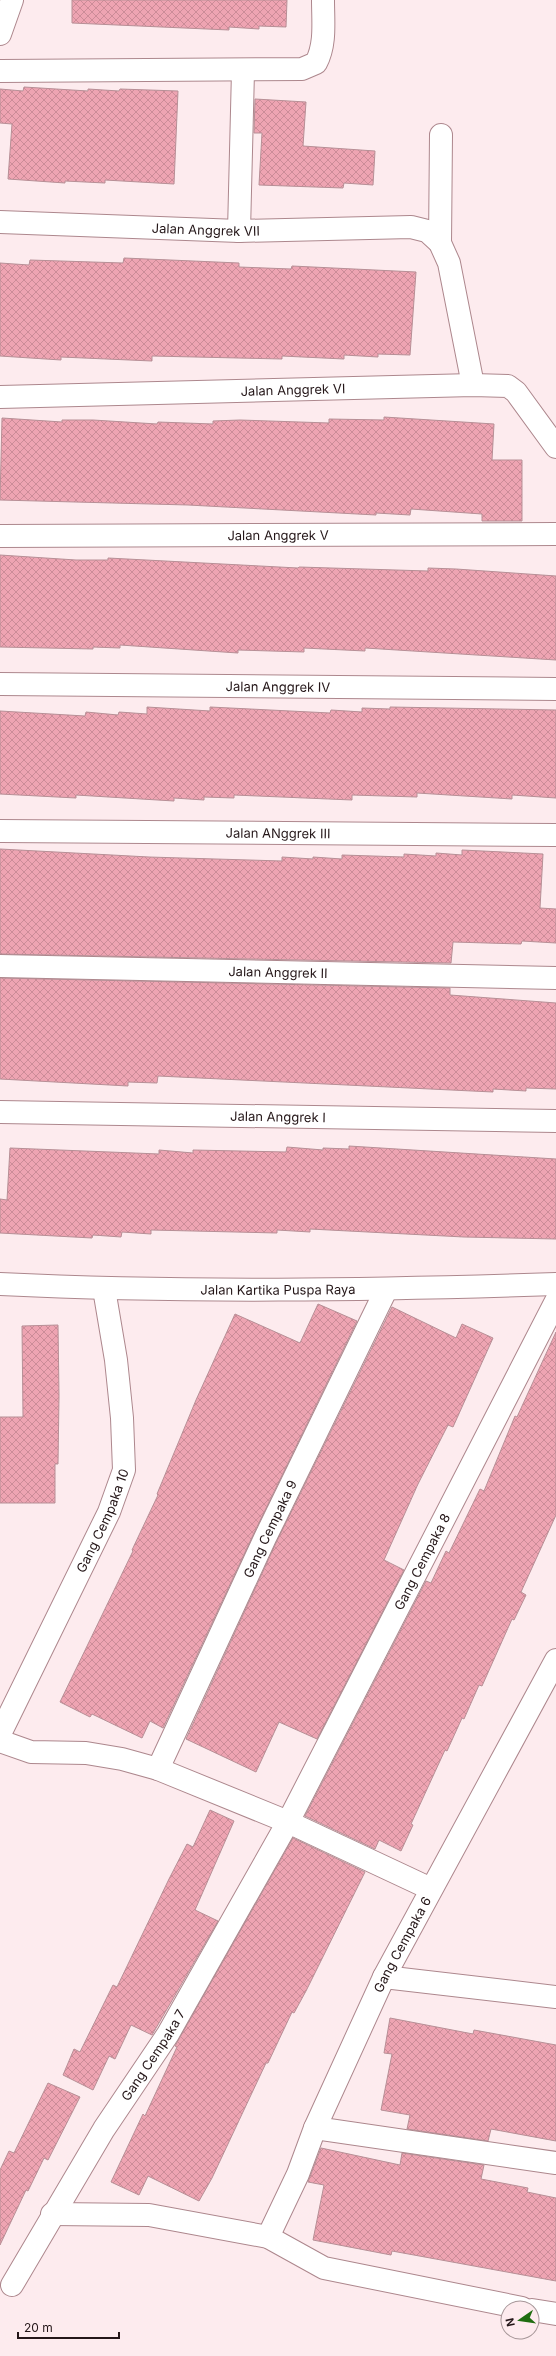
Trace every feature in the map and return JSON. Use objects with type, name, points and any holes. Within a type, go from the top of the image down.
[{"type":"street","points":[[0,34],[12,0]]},
{"type":"street","points":[[0,71],[243,71],[302,69],[316,64],[321,53],[323,37],[323,0]]},
{"type":"street","points":[[239,231],[243,71]]},
{"type":"street","points":[[441,135],[440,242],[449,263],[474,385]]},
{"type":"street","name":"Jalan Anggrek VII","points":[[0,222],[239,231],[411,227],[426,231],[440,242]]},
{"type":"street","name":"Jalan Anggrek VI","points":[[0,397],[474,385],[508,386],[514,389],[556,447]]},
{"type":"street","name":"Jalan Anggrek V","points":[[0,536],[556,534]]},
{"type":"street","name":"Jalan Anggrek IV","points":[[0,684],[556,689]]},
{"type":"street","name":"Jalan ANggrek III","points":[[0,831],[556,835]]},
{"type":"street","name":"Jalan Anggrek II","points":[[0,966],[556,978]]},
{"type":"street","name":"Jalan Anggrek I","points":[[0,1112],[556,1121]]},
{"type":"street","name":"Jalan Kartika Puspa Raya","points":[[0,1284],[104,1289],[386,1290],[556,1284]]},
{"type":"street","name":"Gang Cempaka 10","points":[[0,1734],[109,1512],[124,1470],[122,1418],[116,1360],[104,1289]]},
{"type":"street","name":"Gang Cempaka 9","points":[[158,1769],[265,1538],[386,1290]]},
{"type":"street","name":"Gang Cempaka 8","points":[[288,1822],[556,1301]]},
{"type":"street","name":"Gang Cempaka 6","points":[[268,2238],[298,2174],[314,2128],[384,1977],[556,1660]]},
{"type":"street","points":[[0,1741],[31,1752],[86,1754],[122,1759],[158,1769],[288,1822],[431,1888]]},
{"type":"street","name":"Gang Cempaka 7","points":[[12,2285],[52,2214],[104,2129],[168,2034],[288,1822]]},
{"type":"street","points":[[384,1977],[556,1997]]},
{"type":"street","points":[[314,2128],[556,2163]]},
{"type":"street","points":[[52,2214],[149,2215],[268,2238],[324,2268],[500,2304]]},
{"type":"street","points":[[540,2311],[556,2314]]},
{"type":"building","points":[[72,0],[287,0],[286,27],[259,26],[259,29],[229,27],[229,30],[72,23]]},
{"type":"building","points":[[24,87],[88,91],[88,89],[119,91],[120,89],[178,91],[174,184],[105,180],[105,183],[65,181],[65,183],[8,179],[12,124],[0,123],[0,89],[23,91]]},
{"type":"building","points":[[255,99],[306,102],[303,146],[375,151],[373,185],[344,183],[343,188],[259,185],[262,133],[254,133]]},
{"type":"building","points":[[124,258],[239,263],[239,267],[291,269],[292,266],[416,272],[410,355],[378,354],[378,357],[344,355],[344,359],[282,356],[282,359],[152,356],[152,361],[61,357],[61,360],[0,356],[0,263],[29,265],[30,260],[123,263]]},
{"type":"building","points":[[384,417],[494,424],[492,460],[522,460],[522,521],[482,521],[482,514],[411,509],[410,515],[376,513],[376,515],[188,505],[0,500],[2,418],[62,422],[62,420],[93,420],[157,424],[158,422],[213,424],[213,421],[240,420],[329,423],[329,419],[384,420]]},
{"type":"building","points":[[0,555],[76,560],[108,560],[108,558],[298,568],[428,571],[428,568],[456,569],[556,576],[556,660],[365,648],[365,651],[304,648],[304,652],[238,650],[238,653],[120,645],[120,648],[93,647],[93,649],[0,647]]},
{"type":"building","points":[[147,707],[210,711],[210,707],[330,713],[331,710],[362,712],[362,708],[390,709],[390,707],[556,710],[556,798],[512,795],[512,799],[417,793],[417,797],[352,795],[352,800],[234,795],[234,798],[204,797],[204,800],[174,798],[174,801],[76,795],[76,798],[0,794],[0,711],[85,716],[86,712],[118,715],[119,712],[147,714]]},
{"type":"building","points":[[0,849],[149,857],[282,861],[282,857],[342,859],[342,855],[404,857],[404,854],[436,856],[436,853],[462,855],[462,850],[543,854],[540,908],[556,909],[556,943],[522,941],[521,944],[453,942],[451,963],[0,954]]},
{"type":"building","points":[[0,978],[450,988],[450,995],[556,1003],[556,1089],[526,1088],[526,1091],[493,1089],[493,1092],[158,1076],[157,1083],[128,1082],[128,1086],[0,1079]]},
{"type":"building","points":[[349,1146],[556,1159],[556,1239],[464,1237],[310,1229],[310,1232],[277,1230],[277,1233],[151,1230],[151,1234],[122,1232],[121,1237],[93,1235],[92,1238],[0,1233],[0,1199],[7,1200],[10,1148],[159,1154],[159,1150],[193,1153],[193,1150],[286,1152],[287,1147],[323,1150],[323,1148],[349,1149]]},
{"type":"building","points":[[318,1304],[357,1321],[254,1533],[163,1728],[150,1721],[142,1738],[92,1714],[90,1717],[60,1702],[133,1551],[132,1550],[158,1495],[157,1494],[196,1400],[235,1314],[300,1343]]},
{"type":"building","points":[[392,1307],[456,1338],[462,1324],[493,1338],[453,1427],[448,1425],[418,1484],[384,1560],[404,1570],[317,1739],[279,1722],[256,1772],[186,1739],[276,1543]]},
{"type":"building","points":[[58,1325],[58,1464],[55,1464],[55,1503],[0,1503],[0,1417],[23,1417],[22,1326]]},
{"type":"building","points":[[556,1332],[556,1515],[521,1592],[526,1595],[514,1620],[512,1619],[482,1686],[479,1685],[464,1719],[462,1718],[447,1751],[445,1750],[411,1824],[413,1825],[401,1851],[379,1840],[375,1849],[305,1816],[426,1581],[431,1583],[446,1551],[449,1553],[480,1489],[484,1491],[515,1416],[517,1417]]},
{"type":"building","points":[[210,1810],[234,1821],[195,1910],[218,1921],[152,2035],[131,2025],[115,2059],[109,2056],[93,2090],[63,2075],[74,2049],[80,2052],[113,1985],[117,1987],[187,1844],[193,1847]]},
{"type":"building","points":[[293,1838],[365,1872],[306,1991],[294,2013],[292,2012],[268,2063],[266,2063],[212,2178],[199,2201],[148,2176],[139,2195],[111,2182],[143,2114],[145,2116],[177,2047],[175,2046]]},
{"type":"building","points":[[390,2018],[473,2034],[474,2030],[556,2045],[556,2141],[491,2129],[488,2141],[407,2129],[410,2115],[381,2110],[392,2054],[384,2053]]},
{"type":"building","points":[[48,2083],[80,2097],[48,2160],[44,2158],[28,2191],[26,2190],[0,2245],[0,2170],[9,2151],[14,2153]]},
{"type":"building","points":[[321,2148],[400,2165],[402,2153],[484,2165],[481,2179],[528,2188],[527,2192],[556,2198],[556,2281],[392,2251],[391,2255],[313,2240],[324,2185],[308,2182]]}]
